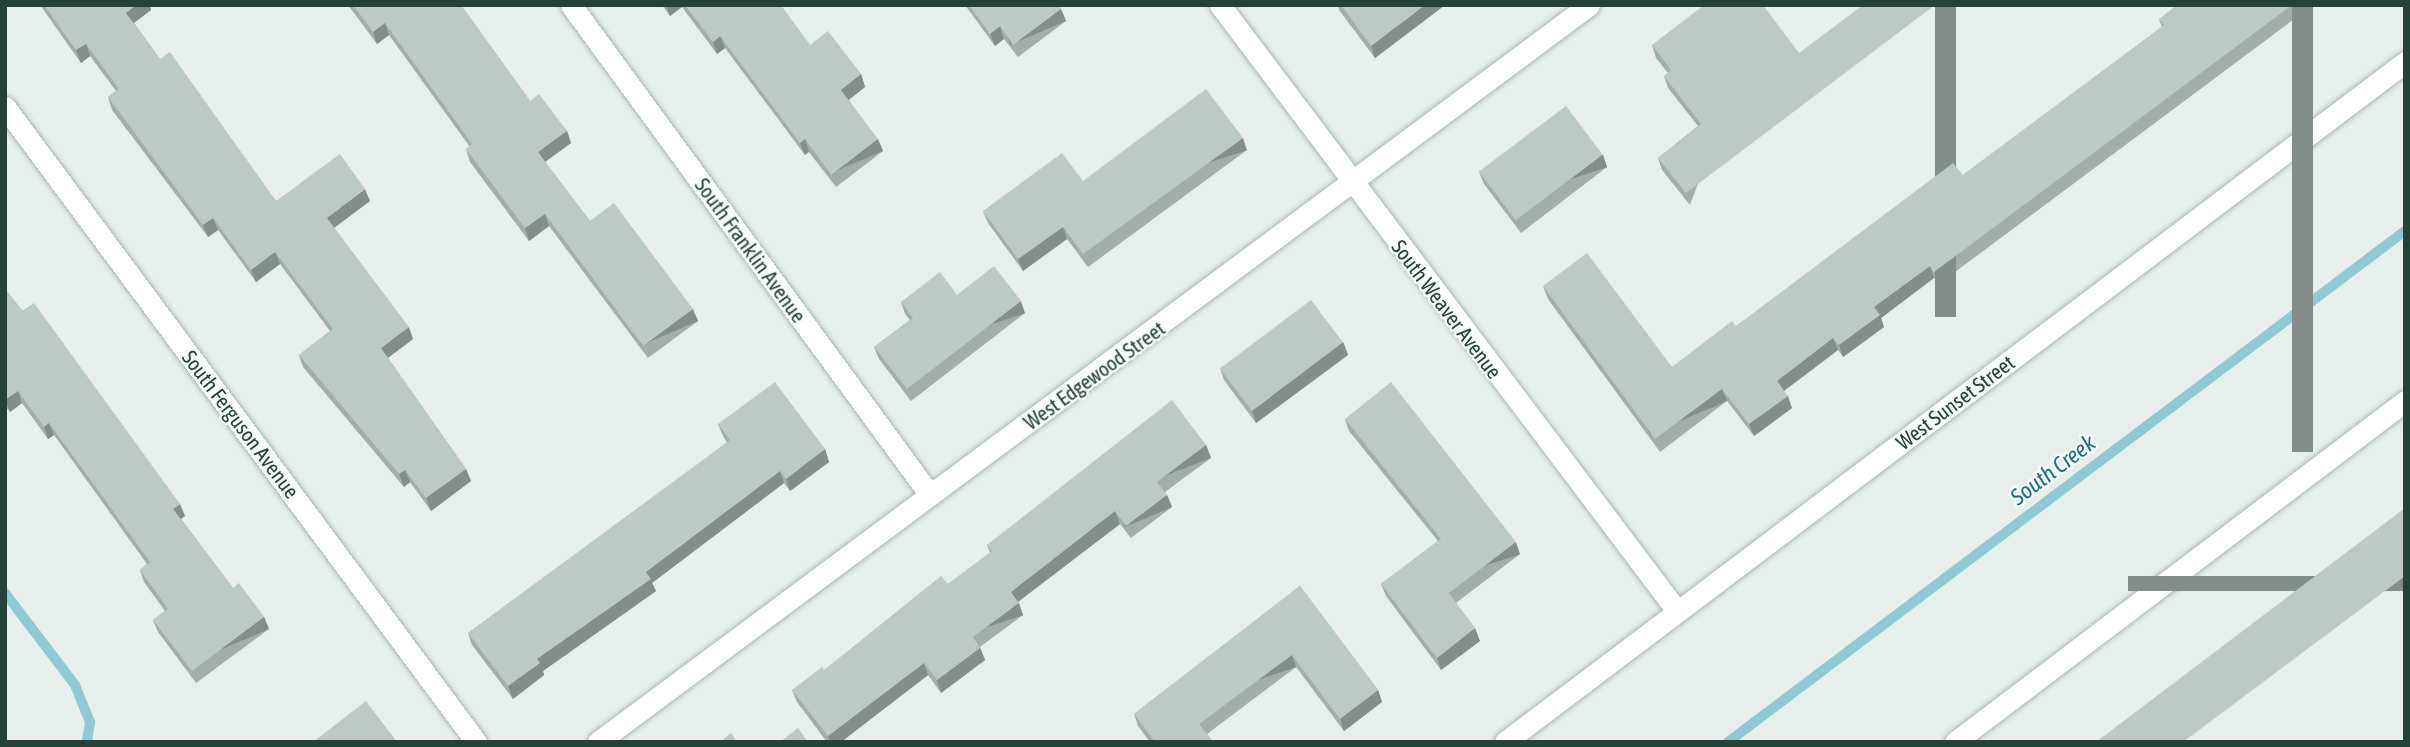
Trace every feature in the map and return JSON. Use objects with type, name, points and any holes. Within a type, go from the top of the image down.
[{"type":"street","name":"South Franklin Avenue","points":[[571,5],[930,495]]},
{"type":"street","name":"South Weaver Avenue","points":[[1220,5],[1352,184],[1677,611]]},
{"type":"street","name":"West Edgewood Street","points":[[597,742],[1352,184],[1589,5]]},
{"type":"street","name":"West Sunset Street","points":[[1505,742],[2405,62]]},
{"type":"street","name":"South Ferguson Avenue","points":[[5,107],[476,742]]},
{"type":"street","points":[[1955,742],[2405,401]]},
{"type":"building","points":[[44,5],[136,5],[126,13],[160,59],[170,52],[276,201],[340,154],[365,189],[327,218],[409,327],[381,348],[466,469],[426,498],[405,470],[399,474],[299,355],[333,329],[275,252],[251,270],[213,218],[203,225],[108,97],[119,89],[86,44],[76,50]]},
{"type":"building","points":[[353,5],[461,5],[530,101],[539,94],[567,131],[538,152],[590,221],[614,203],[693,309],[643,346],[545,214],[525,228],[466,149],[472,144],[385,23],[373,32]]},
{"type":"building","points":[[685,5],[781,5],[810,45],[828,31],[861,74],[841,90],[878,139],[831,175],[805,139],[800,143],[720,36],[713,42]]},
{"type":"building","points":[[969,5],[1059,5],[1061,9],[1013,45],[1000,26],[990,34]]},
{"type":"building","points":[[1341,5],[1425,5],[1371,46]]},
{"type":"building","points":[[1704,5],[1763,5],[1799,53],[1863,5],[1935,5],[1686,193],[1658,158],[1701,124],[1664,76],[1671,70],[1652,45]]},
{"type":"building","points":[[2177,5],[2292,5],[1934,272],[1930,266],[1874,307],[1880,315],[1839,345],[1833,338],[1777,381],[1788,396],[1749,424],[1722,389],[1655,439],[1543,286],[1587,253],[1672,367],[1732,321],[1736,326],[1953,163],[1963,175],[2164,25],[2159,19]]},
{"type":"building","points":[[1206,89],[1243,138],[1083,254],[1063,227],[1018,259],[983,211],[1062,153],[1083,181]]},
{"type":"building","points":[[1566,106],[1603,155],[1516,220],[1479,172]]},
{"type":"building","points":[[994,266],[1021,301],[907,389],[874,347],[913,318],[901,302],[940,272],[957,295]]},
{"type":"building","points":[[5,289],[22,311],[34,303],[180,504],[173,509],[233,588],[239,583],[264,617],[192,671],[153,620],[168,609],[140,570],[150,562],[49,423],[44,427],[18,391],[5,400]]},
{"type":"building","points":[[1311,300],[1343,342],[1252,411],[1220,369]]},
{"type":"building","points":[[775,382],[825,449],[786,479],[780,471],[646,572],[651,579],[537,659],[540,663],[508,686],[468,633],[730,440],[718,424]]},
{"type":"building","points":[[1391,382],[1516,542],[1449,593],[1475,628],[1437,658],[1381,584],[1441,539],[1345,419]]},
{"type":"building","points":[[1172,400],[1206,445],[1157,482],[1167,495],[1126,526],[1115,511],[1011,592],[1019,603],[973,637],[980,648],[937,680],[924,663],[828,736],[792,690],[822,667],[824,670],[941,576],[948,584],[992,551],[987,545]]},
{"type":"building","points":[[2405,508],[2405,576],[2183,742],[2096,742]]},
{"type":"building","points":[[1300,586],[1378,690],[1340,719],[1292,655],[1199,724],[1213,742],[1155,742],[1134,714]]},
{"type":"building","points":[[366,701],[397,742],[313,742]]},
{"type":"building","points":[[798,728],[808,742],[780,742]]},
{"type":"building","points":[[731,733],[737,742],[720,742]]},
{"type":"waterway","name":"South Creek","points":[[1728,742],[2405,231]]},
{"type":"waterway","points":[[5,593],[75,685],[90,722],[87,742]]}]
